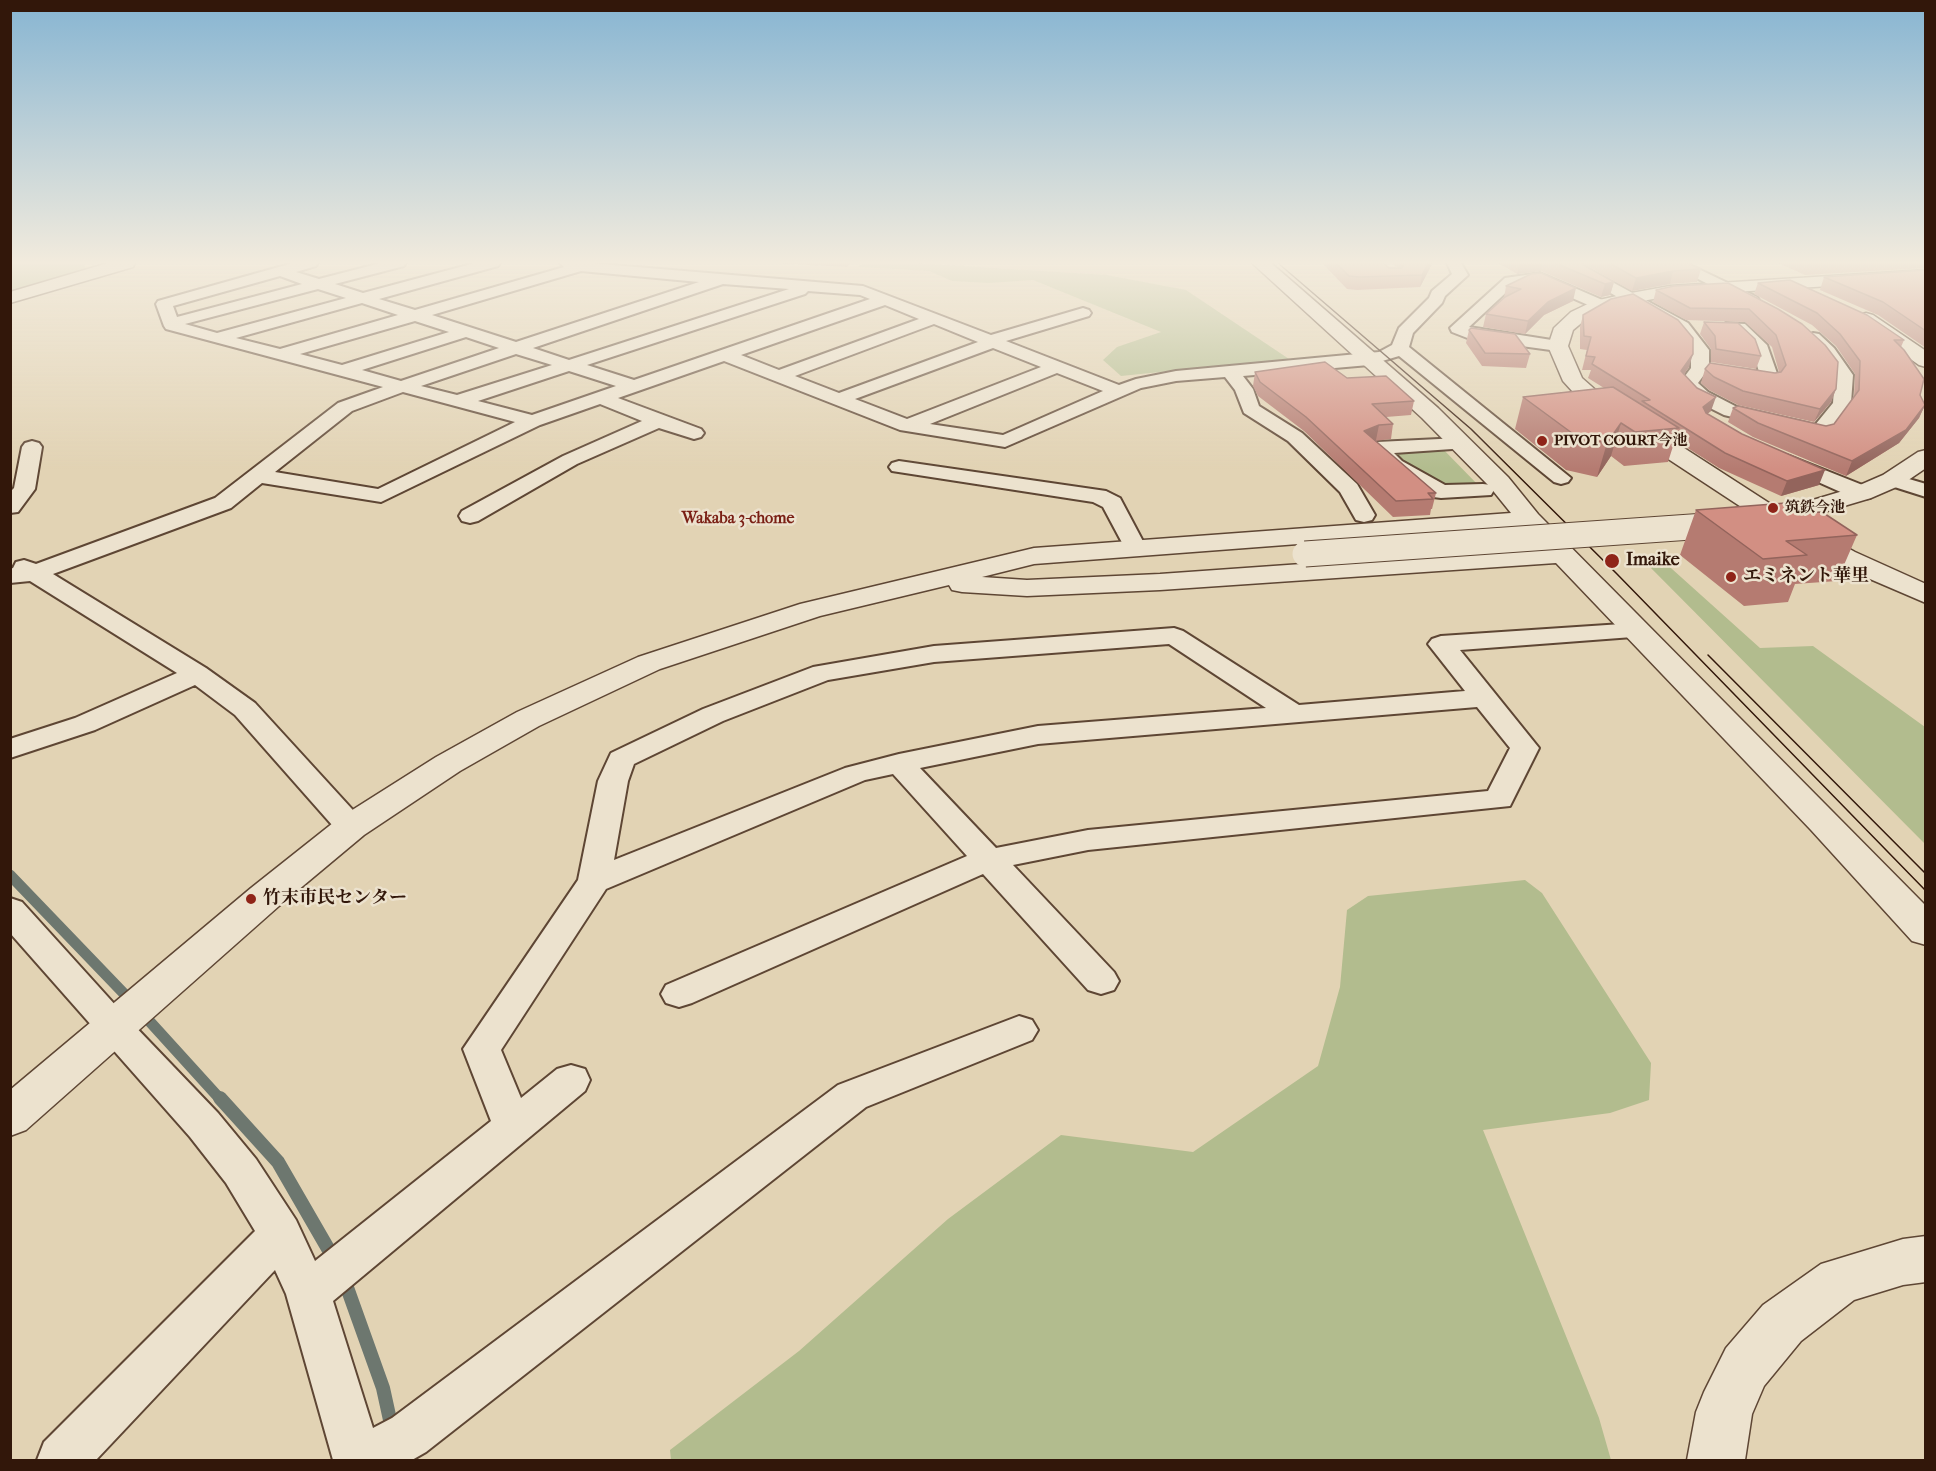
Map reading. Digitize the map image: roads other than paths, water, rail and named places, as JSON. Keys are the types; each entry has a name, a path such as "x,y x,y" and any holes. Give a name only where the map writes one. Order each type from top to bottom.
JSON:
{"street":[{"path":"196,332 462,400 533,421"},
{"path":"219,337 239,332"},
{"path":"283,354 359,332"},
{"path":"345,370 466,332 633,386"},
{"path":"23,574 223,503 345,407 565,332"},
{"path":"462,400 674,332"},
{"path":"259,476 381,496 533,421 793,332"},
{"path":"779,376 899,332"},
{"path":"965,332 1121,392"},
{"path":"839,399 1024,332"},
{"path":"1337,332 1430,413 1499,482 1529,519 1824,822 1926,931"},
{"path":"725,355 907,426 1005,441 1136,384 1176,376 1369,360 1385,356 1400,348 1406,332"},
{"path":"1465,332 1558,346"},
{"path":"1563,332 1558,346 1573,381 1599,404 1803,535 1845,558 1926,595"},
{"path":"1686,332 1712,370"},
{"path":"1743,332 1761,349 1770,379 1712,370 1689,384 1725,419 1820,432 1842,403 1844,375 1828,352 1804,332"},
{"path":"1885,332 1926,361"},
{"path":"1903,332 1926,356"},
{"path":"1400,348 1560,478"},
{"path":"907,426 1056,367"},
{"path":"1230,372 1244,389 1251,410 1302,443 1349,489 1364,515"},
{"path":"602,398 694,434"},
{"path":"470,516 570,460 658,421"},
{"path":"1460,444 1377,448 1395,465 1441,492 1484,490"},
{"path":"10,507 24,489 32,447"},
{"path":"1765,452 1862,493"},
{"path":"927,582 1726,524 1795,513 1862,493 1892,480 1926,457"},
{"path":"899,467 1098,496 1112,503 1135,547"},
{"path":"1892,480 1926,491"},
{"path":"10,1117 265,897 351,827 448,764 528,719 649,663 810,610 1034,556 1529,519"},
{"path":"927,582 1027,588 1160,582 1563,554"},
{"path":"10,560 23,574 197,674 245,709 351,827"},
{"path":"679,994 987,860 1088,840 1498,799 1525,748 1441,644 1637,631"},
{"path":"513,1126 482,1049 594,880 613,781 621,759 713,715 822,673 934,654 1174,636 1293,713"},
{"path":"10,749 85,723 197,674"},
{"path":"594,880 855,774 899,763 1038,735 1483,698"},
{"path":"899,763 1101,981"},
{"path":"10,910 114,1028 204,1125 241,1171 281,1234 308,1294 358,1461"},
{"path":"365,1461 409,1435 852,1096 1018,1030"},
{"path":"308,1294 571,1080"},
{"path":"62,1461 281,1234"},
{"path":"1716,1461 1724,1412 1745,1367 1782,1323 1839,1281 1903,1262 1926,1259"}],"waterway":[{"path":"10,875 133,1003"},
{"path":"142,1013 221,1100"},
{"path":"220,1098 278,1162 334,1259"},
{"path":"344,1279 383,1388 392,1429"}],"tram line":[{"path":"1358,332 1471,429 1617,574 1926,891"},
{"path":"1708,655 1926,874"}],"place":[{"name":"PIVOT COURT今池","path":"1542,441"},
{"name":"筑鉄今池","path":"1773,508"},
{"name":"Imaike","path":"1612,561"},
{"name":"エミネント華里","path":"1731,577"},
{"name":"竹末市民センター","path":"251,899"}],"district":[{"name":"Wakaba 3-chome","path":"738,519"}]}
